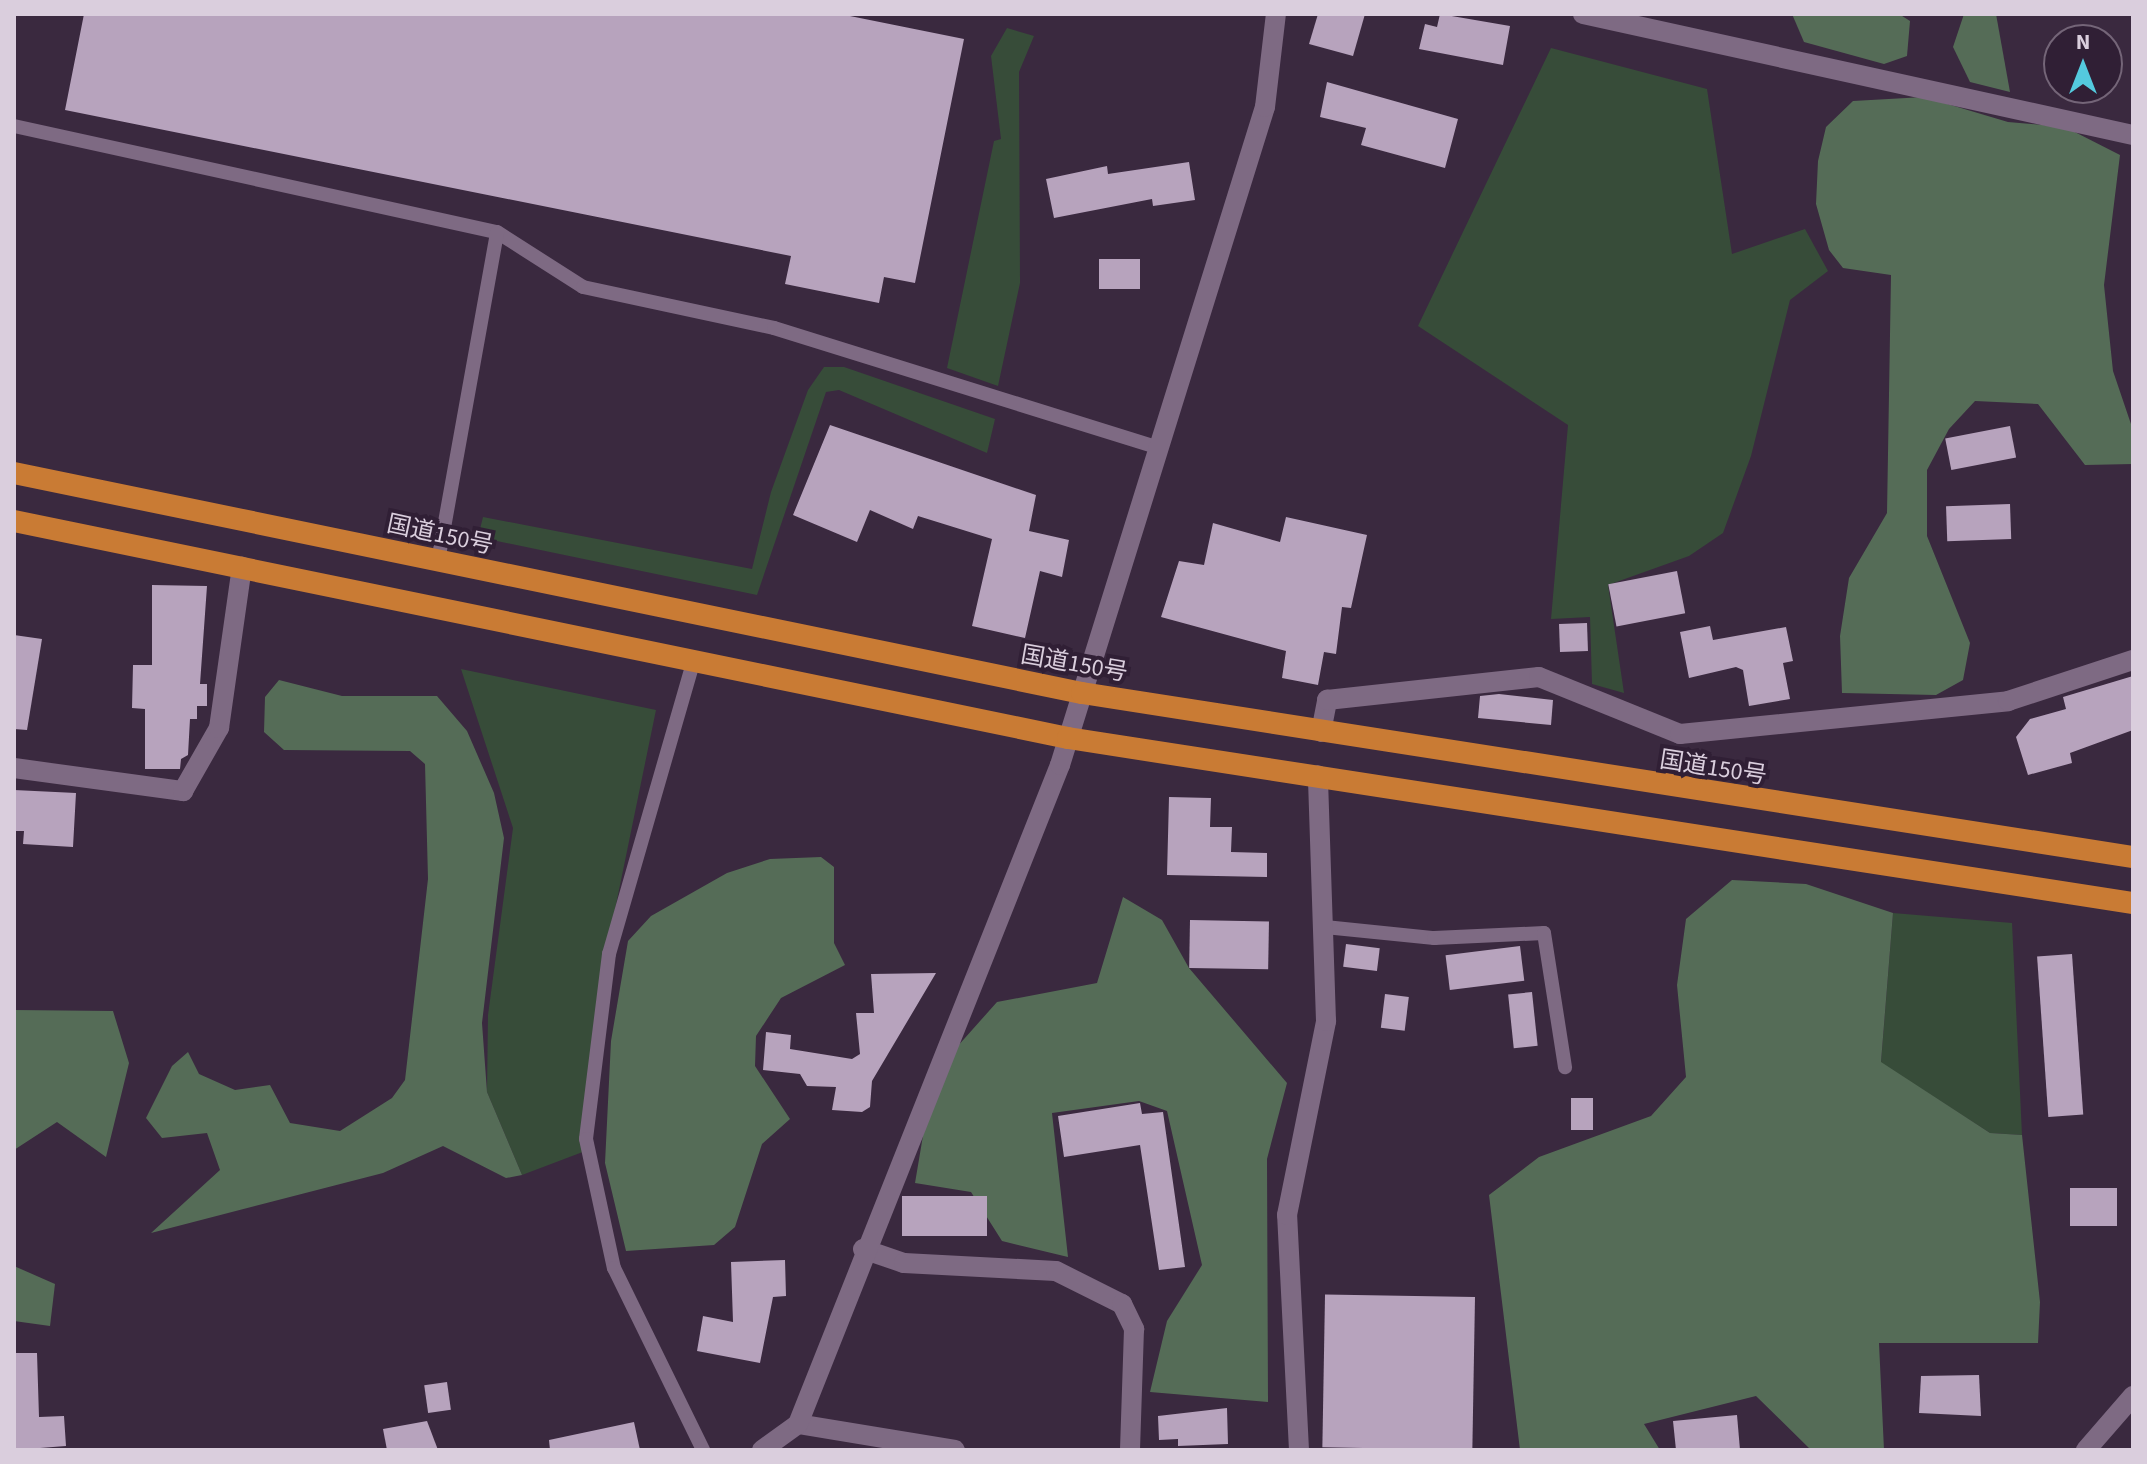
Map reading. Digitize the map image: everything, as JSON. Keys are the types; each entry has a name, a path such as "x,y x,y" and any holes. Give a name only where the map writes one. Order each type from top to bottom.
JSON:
{"highway":[{"name":"国道150号","path":"14,473 1082,693 2133,857"},
{"path":"14,521 1068,738 1318,775 1526,813 2133,903"}],"street":[{"path":"762,1450 798,1424 863,1249 1026,855 1068,738 1155,447 1265,107 1276,14"},
{"path":"1583,14 2133,135"},
{"path":"14,768 183,791 219,728 242,567"},
{"path":"1321,732 1327,700 1539,677 1680,734 2008,701 2133,660"},
{"path":"1299,1450 1287,1215 1326,1021 1318,775"},
{"path":"863,1249 904,1263 1056,1271 1122,1304 1134,1329 1130,1450"},
{"path":"2086,1450 2129,1405"},
{"path":"798,1424 955,1450"}],"lane":[{"path":"14,126 497,232 583,287 774,328 1155,447"},
{"path":"438,561 497,232"},
{"path":"693,663 609,954 586,1139 614,1268 703,1450"},
{"path":"1325,927 1434,938 1544,933 1565,1067"}],"green space":[{"path":"1792,14 1899,14 1910,21 1907,56 1884,64 1804,42"},
{"path":"1964,14 1996,14 2010,92 1970,82 1953,47"},
{"path":"1007,28 1034,36 1019,72 1020,283 998,386 947,368 994,141 1001,139 991,56"},
{"path":"1551,48 1707,89 1732,254 1805,229 1828,271 1790,300 1751,456 1723,533 1689,556 1608,585 1624,693 1592,684 1590,617 1551,619 1568,425 1418,326"},
{"path":"1924,97 2008,122 2065,127 2120,155 2104,285 2113,371 2133,430 2133,464 2085,465 2038,404 1975,401 1949,429 1927,470 1927,536 1970,643 1963,680 1936,695 1842,693 1840,636 1849,578 1887,513 1891,275 1843,268 1829,250 1816,204 1818,161 1826,127 1853,101"},
{"path":"824,367 844,367 995,419 987,453 839,390 826,392 757,595 478,537 483,517 752,569 771,492 808,390"},
{"path":"461,669 656,710 597,997 588,1150 522,1175 487,1092 488,1015 513,828"},
{"path":"279,680 342,696 437,696 467,731 494,793 504,838 482,1023 487,1092 522,1175 506,1178 443,1146 383,1173 151,1233 220,1170 207,1133 162,1138 146,1118 172,1066 188,1052 199,1074 235,1090 270,1085 290,1123 340,1131 392,1098 405,1080 428,879 425,764 410,751 284,750 264,732 265,697"},
{"path":"821,857 834,867 834,943 845,965 781,998 756,1036 755,1066 790,1119 762,1144 735,1227 714,1245 626,1251 605,1163 611,1041 628,941 651,916 727,873 770,859"},
{"path":"1732,880 1806,884 1893,913 1881,1062 1990,1133 2022,1135 2040,1302 2038,1343 1879,1343 1884,1450 1811,1450 1756,1396 1644,1424 1660,1450 1520,1450 1489,1195 1539,1157 1651,1116 1686,1077 1677,985 1686,919"},
{"path":"1123,897 1162,920 1189,968 1287,1083 1267,1159 1268,1402 1150,1392 1167,1321 1202,1265 1167,1111 1139,1101 1052,1113 1068,1257 1002,1241 971,1192 915,1183 929,1100 948,1057 997,1002 1097,983"},
{"path":"1893,913 2012,923 2022,1135 1990,1133 1881,1063"},
{"path":"14,1010 113,1011 129,1063 106,1157 57,1122 14,1150"},
{"path":"14,1266 55,1284 50,1326 14,1321"}],"building":[{"path":"84,14 840,14 964,39 915,283 884,277 879,303 785,284 791,256 65,110"},
{"path":"1318,14 1365,14 1353,56 1309,44"},
{"path":"1440,14 1510,26 1503,65 1419,49 1425,24 1437,27"},
{"path":"1327,82 1458,119 1445,168 1361,145 1366,128 1320,117"},
{"path":"1189,162 1195,200 1153,206 1152,199 1054,218 1046,179 1107,166 1108,174"},
{"path":"1099,259 1140,259 1140,289 1099,289"},
{"path":"830,425 1036,495 1029,531 1069,540 1062,577 1040,571 1025,638 972,626 992,539 918,516 913,529 870,510 857,542 793,515"},
{"path":"2010,426 2016,457 1951,470 1945,439"},
{"path":"2010,504 2011,539 1947,541 1946,506"},
{"path":"1286,517 1367,535 1351,608 1342,607 1336,654 1324,652 1318,685 1282,678 1286,651 1161,617 1179,561 1204,565 1213,523 1280,542"},
{"path":"1677,571 1685,613 1616,627 1608,584"},
{"path":"152,585 207,586 200,684 207,684 207,706 197,706 197,719 190,719 188,755 181,759 180,769 145,769 145,709 132,708 133,665 152,665"},
{"path":"1587,623 1588,651 1560,652 1559,624"},
{"path":"1710,626 1713,640 1786,627 1793,661 1783,663 1790,699 1749,706 1743,670 1736,667 1689,678 1680,632"},
{"path":"14,635 42,639 27,730 14,729"},
{"path":"2133,676 2133,730 2070,753 2072,763 2028,775 2016,737 2030,719 2066,709 2063,697"},
{"path":"1499,694 1553,700 1551,725 1478,718 1480,696"},
{"path":"14,790 76,793 73,847 23,844 24,831 14,831"},
{"path":"1169,797 1211,798 1210,827 1232,827 1231,852 1267,853 1267,877 1167,875"},
{"path":"1190,920 1269,921 1268,969 1189,968"},
{"path":"1346,944 1380,948 1377,971 1343,967"},
{"path":"1520,946 1524,981 1450,990 1446,955"},
{"path":"2072,954 2083,1115 2048,1117 2037,956"},
{"path":"936,973 872,1081 870,1107 862,1112 832,1110 836,1087 807,1086 800,1074 763,1070 766,1032 791,1035 790,1049 852,1059 860,1054 856,1013 874,1013 871,974"},
{"path":"1532,992 1538,1046 1514,1048 1508,995"},
{"path":"1385,994 1409,997 1405,1031 1381,1028"},
{"path":"1571,1098 1593,1098 1593,1130 1571,1130"},
{"path":"1140,1103 1142,1114 1163,1112 1185,1267 1159,1270 1140,1145 1064,1157 1058,1116"},
{"path":"2070,1188 2117,1188 2117,1226 2070,1226"},
{"path":"902,1196 987,1196 987,1236 902,1236"},
{"path":"785,1260 786,1296 773,1297 760,1363 697,1351 703,1316 733,1322 731,1262"},
{"path":"1325,1294 1475,1297 1472,1450 1322,1447"},
{"path":"14,1353 37,1353 39,1417 64,1416 66,1446 14,1450"},
{"path":"1979,1375 1981,1416 1919,1413 1921,1376"},
{"path":"447,1382 451,1410 428,1413 424,1385"},
{"path":"1227,1408 1228,1444 1178,1446 1178,1439 1159,1440 1158,1416"},
{"path":"1737,1415 1740,1450 1676,1450 1673,1421"},
{"path":"427,1421 438,1450 387,1450 383,1429"},
{"path":"634,1422 640,1450 550,1450 549,1440"}]}
